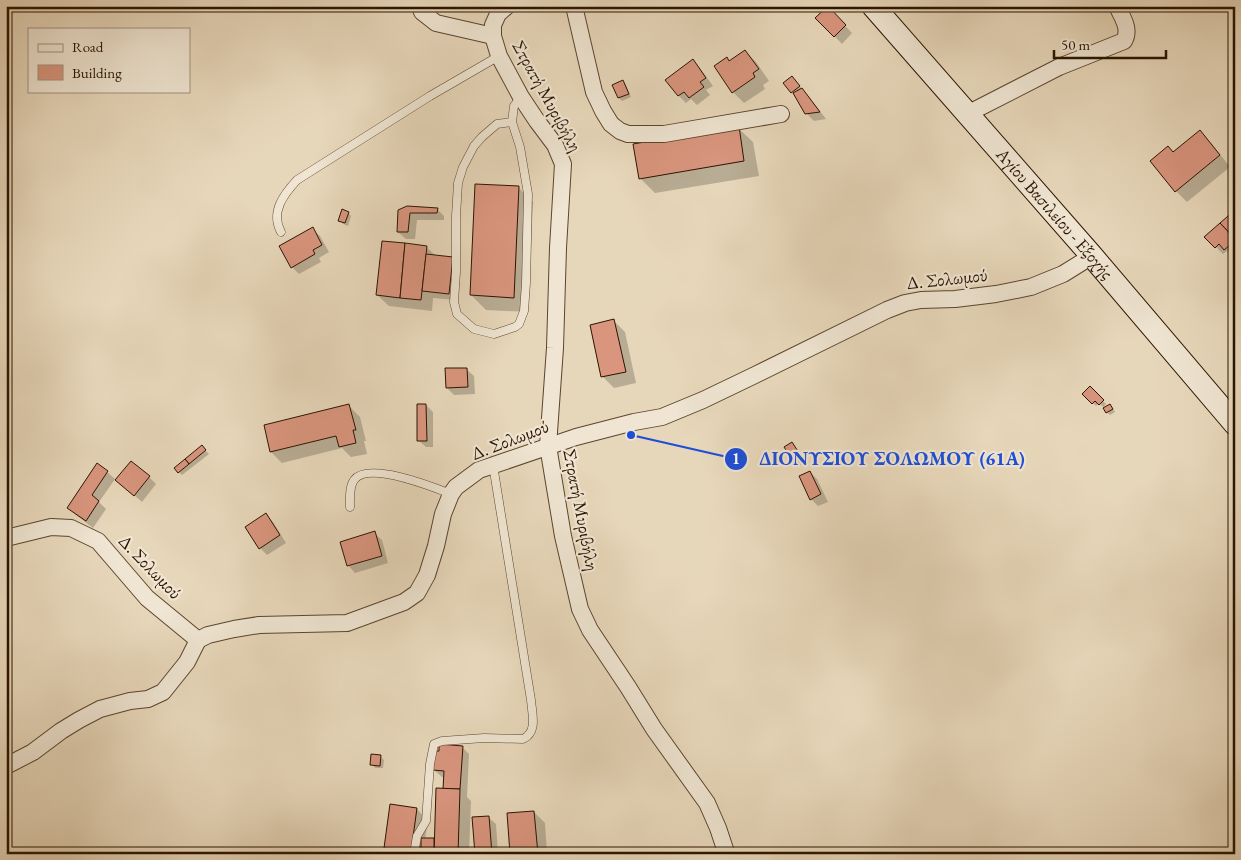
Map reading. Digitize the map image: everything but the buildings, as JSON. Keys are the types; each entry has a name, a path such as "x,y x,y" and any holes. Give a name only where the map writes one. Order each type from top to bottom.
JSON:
{"main road":[{"name":"Αγίου Βασιλείου - Εξοχής","path":"873,6 1092,256 1235,424"}],"street":[{"path":"420,6 422,12 436,23 493,36"},
{"name":"Στρατή Μυριβήλη","path":"507,6 498,14 493,25 493,36 499,56 521,98 555,145 563,164 555,348 548,446 563,536 580,609 590,630 654,729 708,803 726,849 725,854"},
{"path":"574,6 594,92 602,111 620,131 628,134 664,134 781,114"},
{"path":"967,114 1059,67 1124,40 1127,30 1117,6"},
{"name":"Δ. Σολωμού","path":"6,538 51,527 71,528 98,541 147,598 198,640 208,635 259,625 347,623 404,602 417,593 428,575 451,494 456,487 479,470 601,430 662,417 703,400 905,303 921,300 955,299 1031,288 1063,274 1092,256"},
{"path":"6,766 33,752 61,731 100,708 148,699 163,692 187,662 198,640"}],"lane":[{"path":"281,232 277,218 278,206 298,180 347,148 499,56"},
{"path":"512,122 497,124 482,137 474,146 463,167 458,182 454,302 456,314 474,329 494,334 519,324 524,311 528,194 520,147 512,122 514,106 521,98"},
{"path":"414,854 417,836 426,821 430,764 434,744 442,740 524,739 532,732 531,700 493,465"},
{"path":"350,507 350,492 354,481 360,475 368,473 378,472 423,483 451,494"}],"place":[{"name":"ΔΙΟΝΥΣΙΟΥ ΣΟΛΩΜΟΥ (61Α)","path":"631,435"}]}
